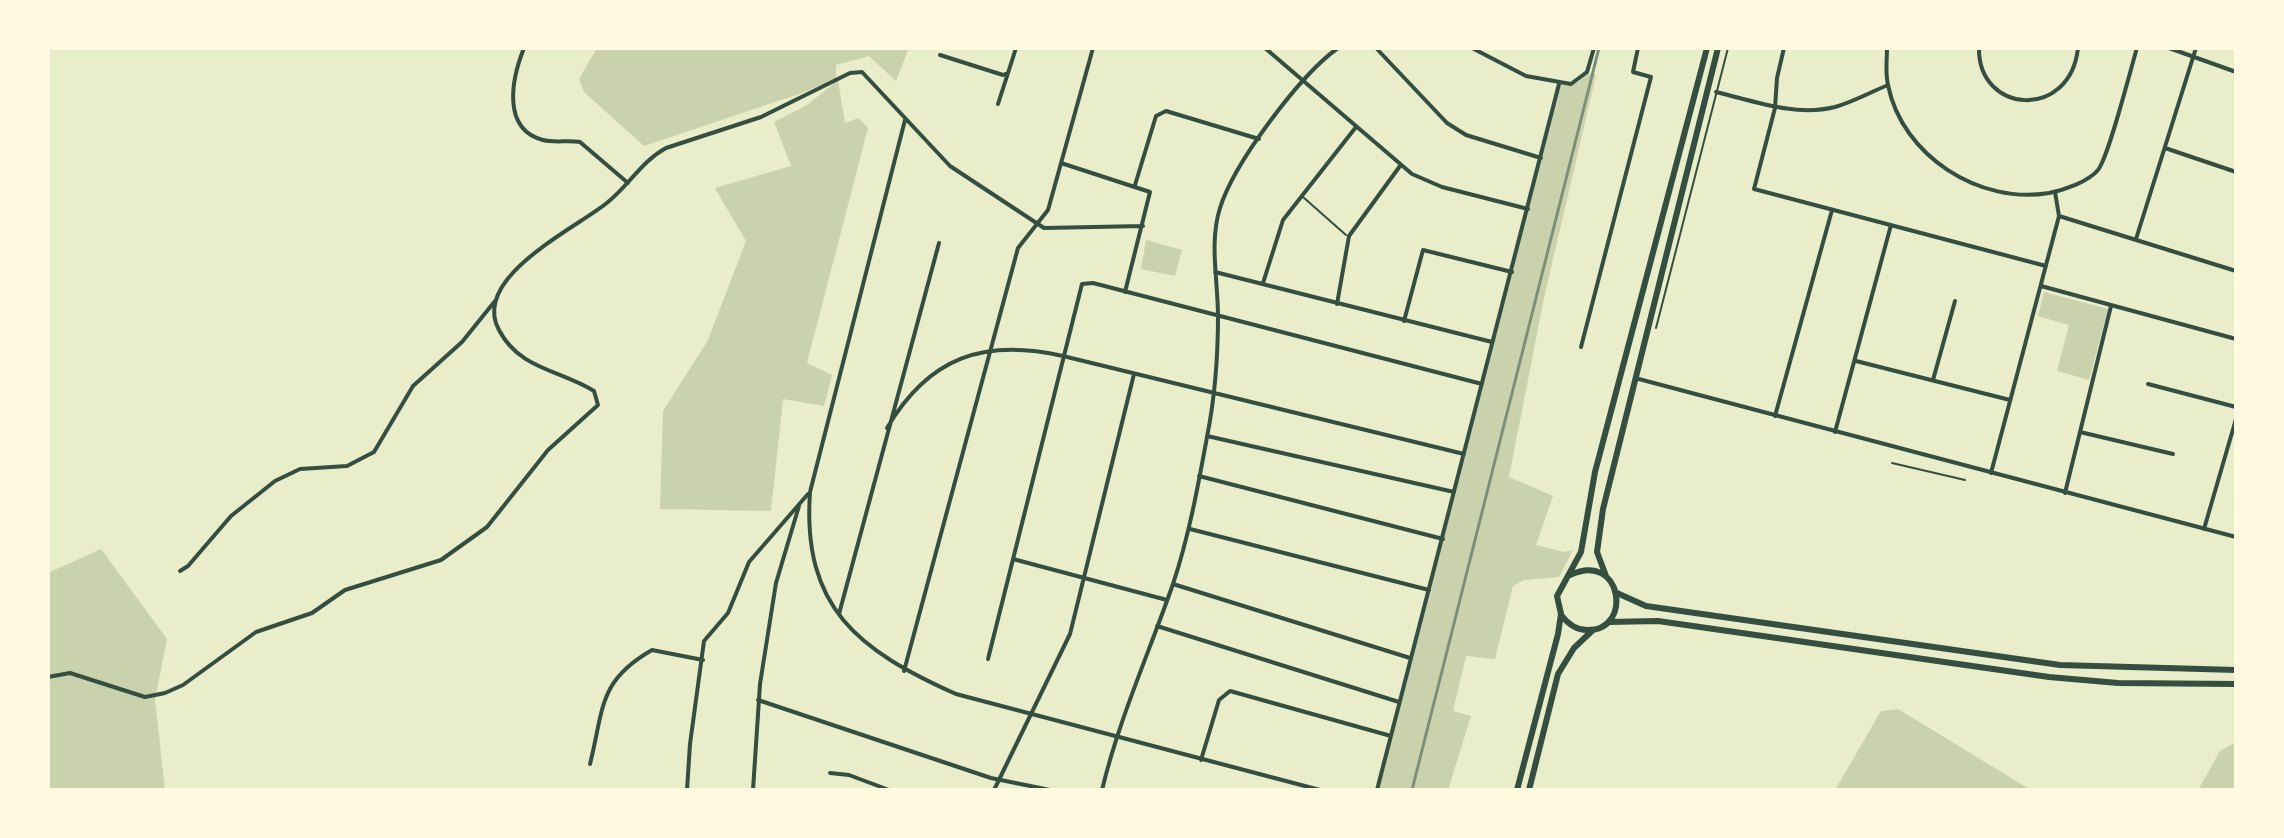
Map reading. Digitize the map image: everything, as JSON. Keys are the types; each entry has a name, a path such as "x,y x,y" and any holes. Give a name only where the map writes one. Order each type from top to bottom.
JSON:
{"main road":[{"path":"1517,790 1561,614 1557,596 1581,552 1597,466 1707,48"},
{"path":"1718,48 1598,533 1597,552 1606,576 1617,593 1646,606 2060,665 2236,670"},
{"path":"1570,575 1589,570 1606,576"},
{"path":"1609,622 1615,614 1617,593"},
{"path":"1561,614 1574,628 1593,630"},
{"path":"1529,790 1558,674 1574,648 1593,630 1609,622 1658,621 2049,677 2118,683 2236,684"}],"street":[{"path":"524,48 513,82 513,104 519,122 529,135 546,141 580,142 628,183"},
{"path":"998,104 1016,48"},
{"path":"904,671 1019,245 1039,225 1048,210 1093,48"},
{"path":"1266,48 1400,166 1442,187 1528,209"},
{"path":"1102,790 1115,736 1173,584 1190,529 1214,394 1218,315 1215,272 1220,210 1259,139 1304,79 1338,48"},
{"path":"1376,48 1447,123 1466,135 1541,158"},
{"path":"1472,48 1526,76 1559,84 1578,81 1587,72 1594,48"},
{"path":"1581,347 1651,77 1633,72 1638,48"},
{"path":"1784,48 1777,78 1775,108 1754,189 2046,266"},
{"path":"1887,48 1888,85 1912,137 1943,167 1999,192 2036,195 2055,192 2092,175 2101,166 2137,48"},
{"path":"1979,48 1982,68 1997,89 2023,101 2035,101 2069,81 2078,48"},
{"path":"2169,48 2236,72"},
{"path":"2136,239 2196,48"},
{"path":"940,55 1003,75 1008,73"},
{"path":"180,571 188,566 231,516 275,481 300,469 347,466 374,452 413,386 462,342 495,301 507,279 536,252 608,202 653,155 761,117 856,71 872,78 905,120 950,166 1039,225 1053,231 1143,226"},
{"path":"1377,790 1559,84"},
{"path":"1716,92 1775,108 1834,107 1888,85"},
{"path":"1135,185 1156,116 1160,112 1166,111 1259,139"},
{"path":"905,120 810,492 807,528 810,556 818,582 839,614 868,647 904,671 956,694 1320,790"},
{"path":"1263,283 1278,231 1356,127"},
{"path":"2165,148 2236,172"},
{"path":"1061,163 1135,185 1148,190 1151,195 1125,292"},
{"path":"1337,304 1349,236 1400,166"},
{"path":"1991,473 2059,216 2055,192"},
{"path":"1775,416 1832,209"},
{"path":"2059,216 2236,271"},
{"path":"1835,432 1891,225"},
{"path":"839,614 939,243"},
{"path":"1404,321 1423,250 1512,272"},
{"path":"1215,272 1493,342"},
{"path":"988,659 1082,284 1093,283 1482,384"},
{"path":"2041,286 2236,339"},
{"path":"48,677 70,673 145,697 165,693 183,685 256,632 312,613 356,586 441,560 487,527 548,450 593,413 598,405 594,391 525,361 507,343 497,327 495,301"},
{"path":"1933,380 1955,301"},
{"path":"2065,493 2111,306"},
{"path":"887,428 902,403 920,383 950,363 991,351 1035,350 1464,454"},
{"path":"1856,361 2010,400"},
{"path":"994,790 1070,634 1134,374"},
{"path":"1635,378 2236,537"},
{"path":"2148,384 2236,407"},
{"path":"2204,529 2236,419"},
{"path":"2080,432 2173,454"},
{"path":"1207,436 1454,492"},
{"path":"1199,476 1443,539"},
{"path":"687,790 704,641 728,613 749,562 810,492"},
{"path":"753,790 758,700 776,583 799,505"},
{"path":"1190,529 1429,590"},
{"path":"1013,559 1167,600"},
{"path":"1173,584 1410,658"},
{"path":"1157,626 1399,702"},
{"path":"590,764 610,684 625,665 652,650 703,660"},
{"path":"1201,760 1219,700 1230,691 1391,736"},
{"path":"758,700 991,778 1050,790"},
{"path":"830,773 849,775 889,790"}],"lane":[{"path":"1656,328 1728,48"},
{"path":"1302,196 1349,236"},
{"path":"1892,463 1965,480"}],"green space":[{"path":"597,48 909,48 896,81 869,56 836,65 836,78 802,93 644,146 584,92 579,79"},
{"path":"1587,73 1596,75 1544,298 1509,477 1553,496 1536,545 1564,552 1573,550 1559,577 1524,580 1513,586 1495,659 1466,656 1453,711 1471,716 1448,790 1378,790 1560,85 1579,82"},
{"path":"838,80 845,123 859,118 868,128 807,363 832,375 824,406 783,399 771,511 660,509 663,411 708,340 746,241 715,188 791,166 774,122 807,105"},
{"path":"1146,240 1182,250 1175,276 1141,269"},
{"path":"2044,292 2108,309 2089,380 2057,371 2069,325 2038,316"},
{"path":"101,549 167,639 155,700 165,790 48,790 48,573"},
{"path":"1898,709 2031,790 1835,790 1881,711"},
{"path":"2236,742 2236,790 2198,790 2220,751"}],"railway":[{"path":"1412,790 1599,48"}]}
